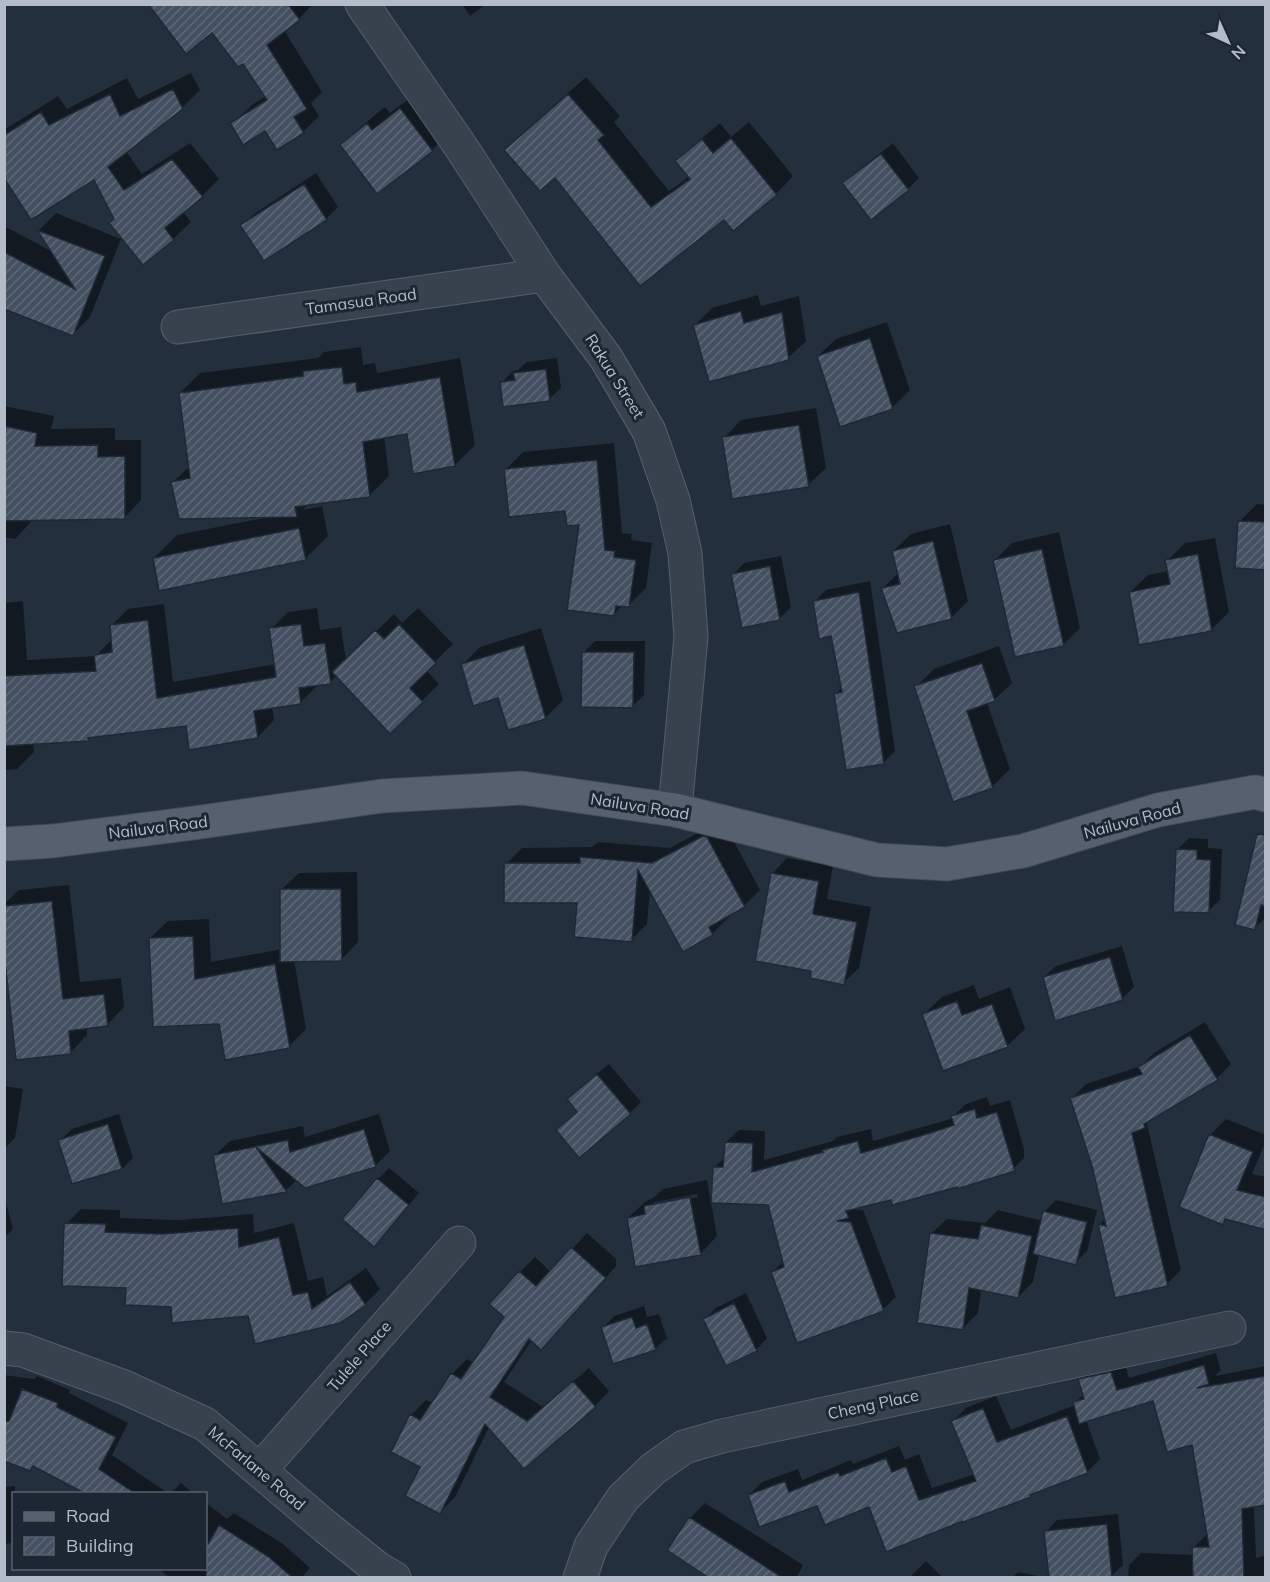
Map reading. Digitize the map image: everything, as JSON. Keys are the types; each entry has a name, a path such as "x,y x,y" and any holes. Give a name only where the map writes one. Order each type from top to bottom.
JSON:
{"main road":[{"name":"Nailuva Road","path":"4,844 53,841 158,828 382,796 522,788 675,810 877,860 947,864 1023,851 1158,810 1255,792 1266,795"}],"street":[{"name":"Rakua Street","path":"362,4 461,147 544,275 606,357 649,431 673,500 685,553 691,637 675,810"},
{"name":"Tamasua Road","path":"178,327 544,275"},
{"name":"Tulele Place","path":"260,1470 459,1243"},
{"name":"Cheng Place","path":"580,1578 591,1546 623,1498 653,1468 684,1447 722,1436 1229,1328"},
{"name":"McFarlane Road","path":"4,1348 23,1350 124,1387 205,1424 343,1541 377,1568 394,1578"}],"building":[{"path":"148,4 288,4 300,20 267,45 307,109 294,117 304,133 277,150 265,131 243,145 230,123 267,100 243,64 238,67 212,33 186,54"},
{"path":"173,89 183,109 108,167 124,190 172,159 203,197 165,228 174,240 143,265 109,223 114,219 94,180 31,220 4,178 4,135 41,112 49,125 110,94 120,116"},
{"path":"568,94 604,135 598,140 651,207 690,179 675,161 702,139 713,153 731,138 777,195 733,231 724,220 640,286 555,178 540,191 504,150"},
{"path":"400,108 433,151 377,194 340,145 367,123 372,130"},
{"path":"881,154 909,190 871,220 842,183"},
{"path":"304,184 327,220 264,261 240,225"},
{"path":"37,230 105,256 73,336 4,309 4,252 75,289"},
{"path":"741,311 744,323 782,312 789,360 709,382 693,325"},
{"path":"870,338 893,409 840,427 817,356"},
{"path":"342,367 344,384 356,382 357,392 440,377 455,466 413,474 407,434 363,442 370,497 295,507 297,517 179,519 171,482 190,478 179,393 303,376 303,371"},
{"path":"546,369 550,401 503,407 500,382 515,380 513,373"},
{"path":"799,425 809,487 732,499 722,437"},
{"path":"4,426 37,433 35,446 98,445 98,457 125,456 125,519 4,521"},
{"path":"597,460 605,550 615,551 614,557 636,560 629,607 616,606 614,616 567,610 579,525 567,526 565,511 509,517 504,469"},
{"path":"1238,521 1266,522 1266,570 1235,568"},
{"path":"299,528 306,560 159,591 153,558"},
{"path":"933,541 952,619 897,633 881,588 900,584 892,551"},
{"path":"1042,549 1064,646 1015,657 993,560"},
{"path":"1198,554 1212,631 1139,645 1129,592 1170,584 1165,560"},
{"path":"770,566 780,620 742,628 731,574"},
{"path":"859,592 884,764 846,770 834,694 842,692 831,636 819,639 813,601"},
{"path":"148,620 157,698 276,677 269,628 301,624 304,646 325,643 331,684 299,688 301,704 254,711 258,738 189,750 186,726 88,738 89,741 4,746 4,676 96,671 94,655 112,652 110,625"},
{"path":"399,624 436,663 410,688 423,702 390,734 332,672 375,630 384,639"},
{"path":"524,645 546,719 508,730 498,698 473,706 461,664"},
{"path":"582,652 634,652 633,708 581,707"},
{"path":"982,663 995,701 967,711 993,788 953,802 914,686"},
{"path":"1257,834 1266,835 1266,906 1261,905 1255,930 1235,925"},
{"path":"703,836 707,837 745,907 709,927 713,935 683,952 638,870 632,942 574,937 577,903 504,903 504,863 580,863 580,857 652,863"},
{"path":"1176,849 1197,850 1197,859 1211,860 1209,913 1173,912"},
{"path":"771,873 819,881 813,914 857,922 844,985 810,978 811,971 755,961"},
{"path":"280,889 341,889 342,961 280,962"},
{"path":"52,901 63,999 104,994 108,1026 69,1031 71,1054 16,1060 4,953 4,906"},
{"path":"193,936 195,979 275,964 290,1048 225,1060 219,1024 153,1027 149,938"},
{"path":"1110,957 1123,1000 1055,1021 1043,977"},
{"path":"957,1001 962,1015 992,1004 1008,1047 943,1071 922,1014"},
{"path":"1190,1035 1218,1080 1144,1124 1145,1128 1132,1133 1168,1286 1115,1298 1098,1224 1106,1226 1092,1166 1070,1098 1142,1074 1138,1067"},
{"path":"597,1074 631,1114 579,1158 556,1130 577,1112 567,1099"},
{"path":"975,1109 977,1118 997,1112 1015,1171 957,1189 957,1187 892,1205 891,1200 846,1211 849,1218 837,1221 851,1222 884,1311 797,1343 771,1272 784,1267 768,1205 711,1203 713,1167 723,1167 725,1142 753,1143 752,1172 858,1141 861,1153 954,1125 951,1116"},
{"path":"108,1124 122,1169 72,1184 58,1140"},
{"path":"364,1129 376,1167 305,1188 256,1147 287,1192 222,1204 213,1155 288,1140 290,1152"},
{"path":"1209,1134 1253,1152 1237,1190 1266,1197 1266,1230 1225,1219 1223,1225 1179,1207"},
{"path":"377,1178 409,1205 374,1247 342,1219"},
{"path":"690,1197 701,1255 635,1267 627,1218 645,1214 644,1206"},
{"path":"1043,1211 1087,1222 1076,1265 1033,1254"},
{"path":"64,1223 106,1224 105,1232 162,1234 238,1228 239,1247 279,1237 293,1295 308,1292 312,1309 350,1282 366,1305 340,1323 255,1344 248,1316 172,1323 171,1307 125,1305 126,1288 62,1286"},
{"path":"981,1225 1032,1236 1018,1298 969,1288 963,1330 917,1323 930,1233 978,1239"},
{"path":"571,1247 606,1278 541,1350 529,1339 490,1397 527,1421 573,1381 596,1407 524,1469 485,1424 440,1514 405,1496 420,1467 391,1452 410,1414 420,1420 451,1373 461,1379 504,1317 489,1304 519,1271 536,1286"},
{"path":"734,1303 757,1351 726,1366 703,1319"},
{"path":"632,1317 636,1328 647,1324 656,1350 613,1364 601,1327"},
{"path":"1204,1365 1209,1384 1197,1388 1266,1376 1266,1505 1242,1509 1244,1578 1193,1578 1192,1547 1209,1547 1192,1445 1167,1452 1153,1401 1079,1424 1073,1402 1084,1399 1078,1379 1111,1372 1117,1390"},
{"path":"22,1389 58,1403 57,1407 116,1437 99,1469 133,1492 82,1492 33,1466 30,1471 4,1461 4,1422 9,1421"},
{"path":"983,1408 997,1442 1067,1416 1088,1473 886,1552 869,1507 825,1525 817,1506 759,1527 748,1495 785,1481 789,1492 838,1472 840,1476 886,1458 892,1472 906,1466 919,1500 976,1481 951,1421"},
{"path":"689,1517 783,1578 709,1578 667,1550"},
{"path":"1107,1524 1112,1578 1049,1578 1044,1531"},
{"path":"219,1525 269,1557 293,1578 206,1578 207,1545"}]}
